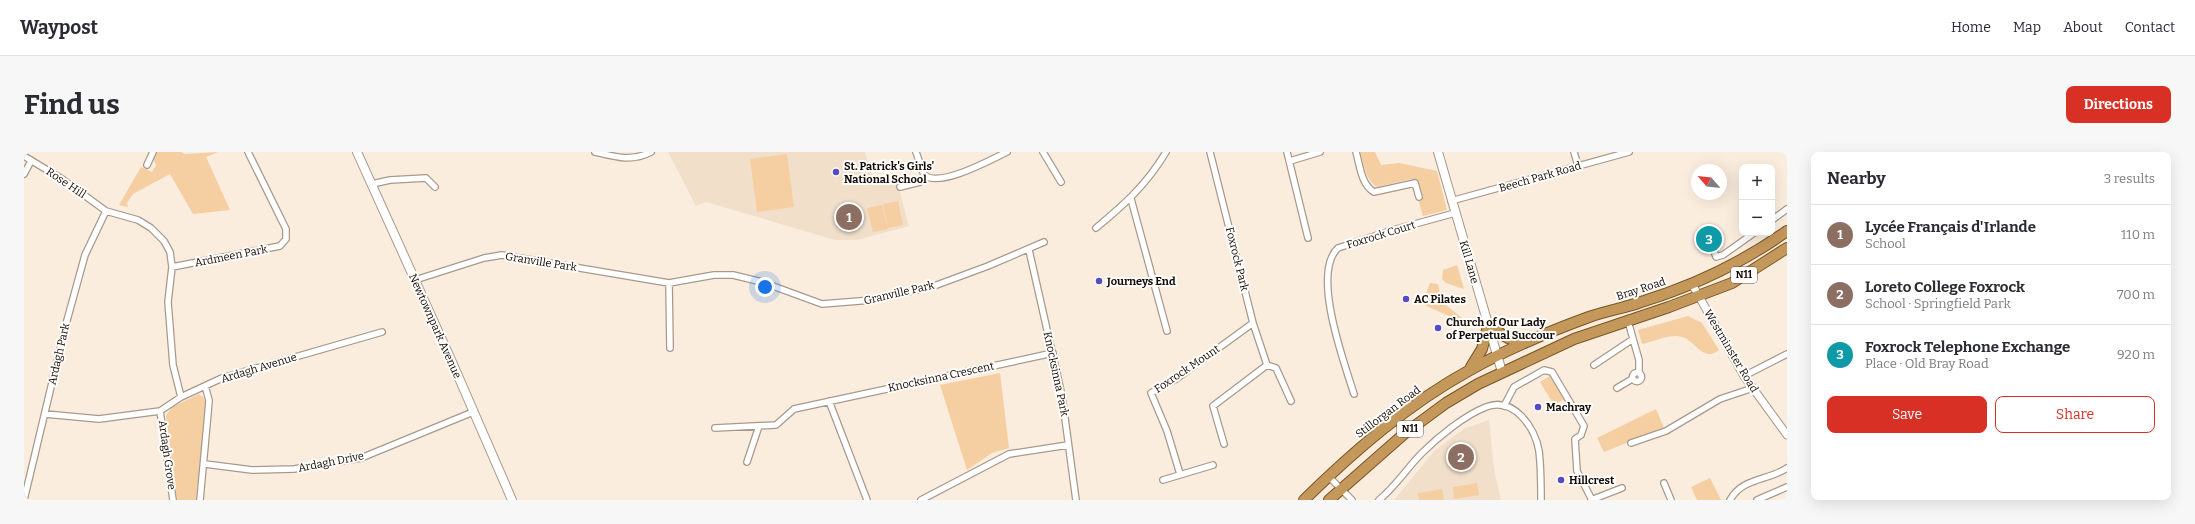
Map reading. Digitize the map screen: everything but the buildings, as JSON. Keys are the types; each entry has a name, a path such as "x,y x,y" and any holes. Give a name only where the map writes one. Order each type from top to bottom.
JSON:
{"highway":[{"name":"Bray Road","path":"1496,356 1524,343 1590,317 1641,302 1692,284 1730,268 1787,232"},
{"name":"N11","path":"1328,500 1380,453 1446,403 1502,372 1574,339 1698,297 1732,283 1787,248"},
{"path":"1468,371 1482,349 1488,326 1508,338 1524,343"},
{"name":"Stillorgan Road","path":"1304,500 1328,476 1405,412 1468,371 1496,356"}],"main road":[{"name":"Newtownpark Avenue","path":"357,152 512,500"},
{"name":"Kill Lane","path":"1438,152 1451,202 1502,372"}],"street":[{"path":"147,164 153,152"},
{"name":"Ardmeen Park","path":"172,267 280,246 286,239 286,229 248,152"},
{"path":"595,152 619,158 641,158 651,152"},
{"path":"916,152 922,170 926,176 934,179 977,167 1006,152"},
{"path":"1043,152 1061,182"},
{"path":"1096,228 1131,199 1154,173 1166,152"},
{"name":"Foxrock Park","path":"1210,152 1253,323 1268,365 1276,368 1291,401"},
{"path":"1287,152 1308,238"},
{"path":"1290,161 1320,152"},
{"path":"1356,152 1365,185 1374,192 1415,183 1419,197"},
{"path":"1574,152 1578,166"},
{"name":"Beech Park Road","path":"1451,202 1629,152"},
{"name":"Rose Hill","path":"24,156 62,179 106,211"},
{"path":"24,174 31,161"},
{"path":"900,187 920,182 926,176"},
{"path":"372,184 390,180 426,178 435,187"},
{"path":"1131,199 1167,331"},
{"path":"1775,218 1787,209"},
{"path":"106,211 138,220 151,228 164,241 170,252 172,267 168,302 173,365 181,397"},
{"name":"Ardagh Park","path":"24,500 85,254 106,211"},
{"name":"Foxrock Court","path":"1354,394 1337,341 1331,314 1328,283 1329,262 1332,254 1338,248 1393,230 1455,213"},
{"path":"1714,250 1716,257 1723,255 1750,236"},
{"name":"Granville Park","path":"415,280 484,258 502,256 669,283 714,275 733,275 762,282 822,304 872,300 934,286 1029,250 1044,242"},
{"name":"Knocksinna Park","path":"1029,250 1062,396 1076,500"},
{"path":"669,283 670,348"},
{"name":"Westminster Road","path":"1692,284 1744,376 1787,435"},
{"path":"1617,388 1632,379 1635,382 1639,381 1641,376 1639,373 1639,360 1628,321"},
{"name":"Foxrock Mount","path":"1180,474 1167,431 1150,393 1176,379 1253,323"},
{"name":"Ardagh Avenue","path":"45,414 99,419 160,411 181,397 222,378 382,332"},
{"path":"1594,365 1633,339"},
{"name":"Knocksinna Crescent","path":"760,426 776,425 794,409 1053,353"},
{"path":"1744,376 1787,354"},
{"path":"1224,444 1213,406 1259,370 1268,365"},
{"path":"1504,406 1514,387 1544,370 1552,372 1584,426 1581,435 1575,440 1576,465 1591,500 1622,488"},
{"path":"200,500 205,464 209,400 206,386"},
{"path":"1631,444 1666,431 1720,399 1753,388"},
{"path":"829,401 867,500"},
{"path":"1379,500 1427,449 1469,416 1486,407 1494,405 1504,406 1524,417 1535,439 1540,466 1541,500"},
{"name":"Ardagh Grove","path":"160,411 173,500"},
{"name":"Ardagh Drive","path":"205,464 252,470 294,469 361,458 473,412"},
{"path":"715,428 760,426 747,462"},
{"path":"921,500 1009,454 1068,445"},
{"path":"1163,480 1213,465"},
{"path":"1730,500 1738,489 1748,482 1760,478 1770,477 1787,468"},
{"path":"1328,476 1352,500"},
{"path":"1664,483 1671,500"},
{"path":"1757,500 1787,487"}],"shaded area":[{"path":"157,152 181,152 185,154 218,152 206,157 230,210 193,214 170,174 133,194 127,203 128,207 119,205 141,167 152,172 156,165 153,159"},
{"path":"668,152 865,152 875,185 897,181 909,226 857,240 835,240 706,202 696,206"},
{"path":"1360,152 1375,152 1381,165 1399,163 1437,171 1447,210 1423,216 1412,179 1377,187 1367,176"},
{"path":"787,154 794,207 757,212 750,159"},
{"path":"898,201 903,225 888,228 883,204"},
{"path":"882,205 888,229 873,232 867,208"},
{"path":"1457,265 1464,289 1446,283 1442,279 1443,270"},
{"path":"1430,283 1438,284 1441,301 1462,318 1460,321 1422,304"},
{"path":"1688,316 1702,323 1719,350 1708,354 1704,353 1687,339 1678,336 1667,337 1642,344 1638,330"},
{"path":"1000,373 1009,448 992,453 967,470 940,385"},
{"path":"1550,376 1565,399 1554,405 1540,382"},
{"path":"199,394 204,398 206,405 196,500 177,500 166,416 172,407"},
{"path":"1656,409 1664,428 1604,452 1597,438"},
{"path":"1489,420 1494,469 1501,500 1394,500 1434,451 1465,428"},
{"path":"1710,478 1721,500 1697,500 1691,487"},
{"path":"1477,483 1479,495 1454,499 1453,487"},
{"path":"1442,489 1444,500 1419,500 1418,493"}],"place":[{"name":"St. Patrick's Girls' National School","path":"836,172"},
{"name":"Lycée Français d'Irlande","path":"849,217"},
{"name":"Foxrock Telephone Exchange","path":"1709,239"},
{"name":"Journeys End","path":"1099,281"},
{"name":"AC Pilates","path":"1406,299"},
{"name":"Church of Our Lady of Perpetual Succour","path":"1438,328"},
{"name":"Machray","path":"1538,407"},
{"name":"Loreto College Foxrock","path":"1461,457"},
{"name":"Hillcrest","path":"1561,480"}]}
